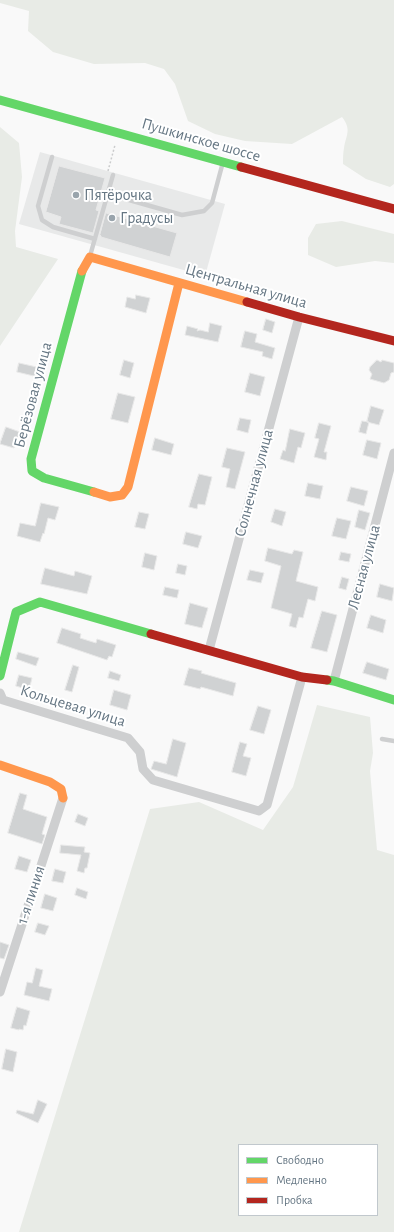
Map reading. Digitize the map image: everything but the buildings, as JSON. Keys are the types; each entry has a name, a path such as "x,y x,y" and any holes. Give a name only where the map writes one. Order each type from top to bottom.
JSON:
{"street":[{"name":"Пушкинское шоссе","path":"0,100 394,209"},
{"name":"Берёзовая улица","path":"90,257 82,269 31,459 32,470 44,478 110,497 122,495 128,487 179,283"},
{"name":"Центральная улица","path":"90,257 298,317 394,342"},
{"name":"Солнечная улица","path":"209,650 298,317"},
{"name":"Лесная улица","path":"334,681 394,453"},
{"name":"Кольцевая улица","path":"0,676 16,612 40,602 302,677 334,681 394,700"},
{"name":"Кольцевая улица","path":"0,693 3,700 128,738 140,752 143,769 153,780 260,811 267,805 302,677"},
{"name":"1-я линия","path":"0,765 50,782 61,789 63,798 0,992"}],"lane":[{"path":"52,157 38,206 42,220 53,227 95,239"},
{"path":"108,194 182,215 204,211 212,203 223,162"},
{"path":"90,257 113,175"},
{"path":"382,740 394,741"}],"path":[{"path":"113,175 108,173 115,146"}],"shaded area":[{"path":"0,0 394,0 394,184 390,187 366,179 343,164 348,129 342,117 292,144 245,141 215,134 188,121 175,84 164,69 145,63 94,64 53,52 28,31 29,11 0,3"},
{"path":"0,127 19,143 22,177 15,231 16,247 58,259 0,346"},
{"path":"40,152 225,204 205,276 19,224"},
{"path":"342,221 394,234 394,263 375,261 336,267 308,255 308,238 316,224"},
{"path":"317,705 370,717 373,753 370,771 377,850 394,855 394,1232 19,1232 150,809 199,802 263,830 293,787"}],"traffic: fast":[{"path":"0,100 241,167"},
{"path":"82,271 31,459 32,471 44,478 94,492"},
{"path":"0,676 16,612 40,602 151,634"},
{"path":"327,680 394,700"}],"traffic: slow":[{"path":"82,271 90,257 247,302"},
{"path":"94,492 110,497 122,495 128,487 179,283"},
{"path":"0,765 50,782 61,789 63,798"}],"traffic: jam":[{"path":"241,167 394,209"},
{"path":"247,302 394,341"},
{"path":"151,634 302,677 327,680"}],"place":[{"name":"Пятёрочка","path":"76,195"},
{"name":"Градусы","path":"112,218"}]}
